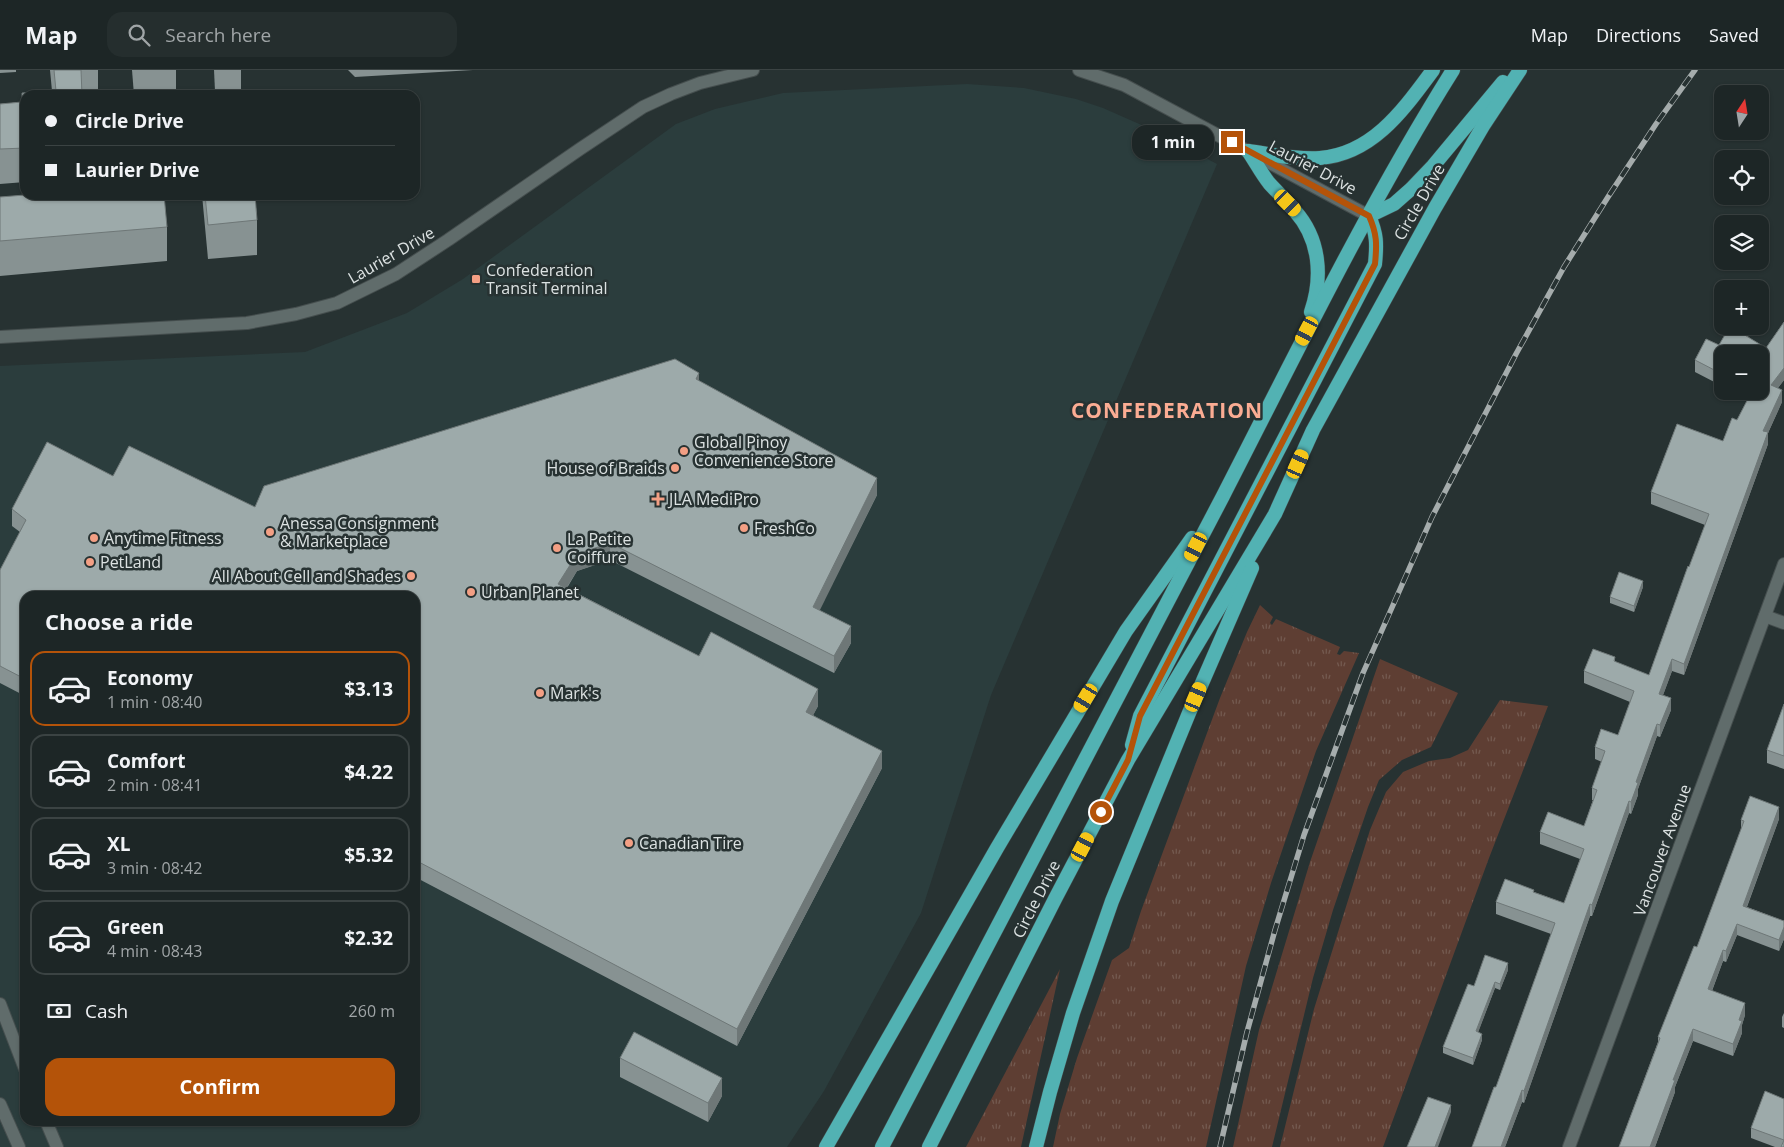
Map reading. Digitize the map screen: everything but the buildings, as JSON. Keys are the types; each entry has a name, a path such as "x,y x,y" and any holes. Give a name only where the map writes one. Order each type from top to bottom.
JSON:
{"highway":[{"path":"1248,151 1318,159 1342,155 1362,146 1383,130 1400,113 1433,70"},
{"name":"Circle Drive","path":"882,1147 1298,348 1369,216 1431,105 1453,70"},
{"path":"1128,760 1140,716 1375,264 1376,230 1369,216 1394,204 1411,189 1433,166 1513,70"},
{"name":"Circle Drive","path":"928,1147 1128,760 1275,514 1313,430 1434,208 1483,126 1520,70"},
{"path":"1248,151 1268,181 1296,211 1308,230 1316,250 1318,274 1314,301 1298,348"},
{"path":"826,1147 996,848 1126,631 1223,494"},
{"path":"1036,1147 1073,1012 1112,901 1189,713 1275,514"}],"main road":[{"name":"Laurier Drive","path":"0,337 246,323 296,314 337,303 396,274 643,107 700,83 753,70"},
{"name":"Laurier Drive","path":"1079,70 1124,85 1369,216"},
{"name":"Vancouver Avenue","path":"1569,1147 1784,564"},
{"path":"1765,616 1784,623"},
{"path":"0,1004 20,1056"},
{"path":"0,1104 20,1147"},
{"path":"48,1126 57,1147"}],"shaded area":[{"path":"967,84 1024,88 1076,99 1103,108 1146,127 1217,164 991,695 921,913 824,1091 787,1147 0,1147 0,366 305,352 407,313 463,279 676,124 715,109 783,93"}],"green space":[{"path":"1260,605 1273,617 1270,623 1272,625 1276,619 1340,647 1337,654 1340,655 1344,651 1359,653 1316,751 1271,883 1246,966 1206,1147 1053,1147 1060,1114 1077,1058 1112,960 1129,948 1220,698"},
{"path":"1380,659 1458,693 1431,747 1402,760 1379,780 1333,910 1313,978 1272,1147 1233,1147 1259,1030 1310,862"},
{"path":"1500,700 1548,706 1489,858 1383,1147 1280,1147 1314,1009 1370,830 1386,792 1403,772 1429,761 1450,758 1468,750"},
{"path":"1060,969 1021,1147 966,1147"}],"railway":[{"path":"1220,1147 1247,1032 1275,930 1304,835 1363,673 1432,517 1516,354 1564,267 1608,197 1656,124 1695,70"}],"place":[{"name":"Confederation Transit Terminal","path":"476,279"},
{"name":"Global Pinoy Convenience Store","path":"684,451"},
{"name":"House of Braids","path":"675,468"},
{"name":"JLA MediPro","path":"658,499"},
{"name":"FreshCo","path":"744,528"},
{"name":"Anessa Consignment & Marketplace","path":"270,532"},
{"name":"Anytime Fitness","path":"94,538"},
{"name":"La Petite Coiffure","path":"557,548"},
{"name":"PetLand","path":"90,562"},
{"name":"All About Cell and Shades","path":"411,576"},
{"name":"Urban Planet","path":"471,592"},
{"name":"Mark's","path":"540,693"},
{"name":"Canadian Tire","path":"629,843"}],"district":[{"name":"CONFEDERATION","path":"1167,410"}],"route":[{"path":"1101,812 1128,760 1140,716 1375,264 1376,230 1369,216 1232,142"}]}
